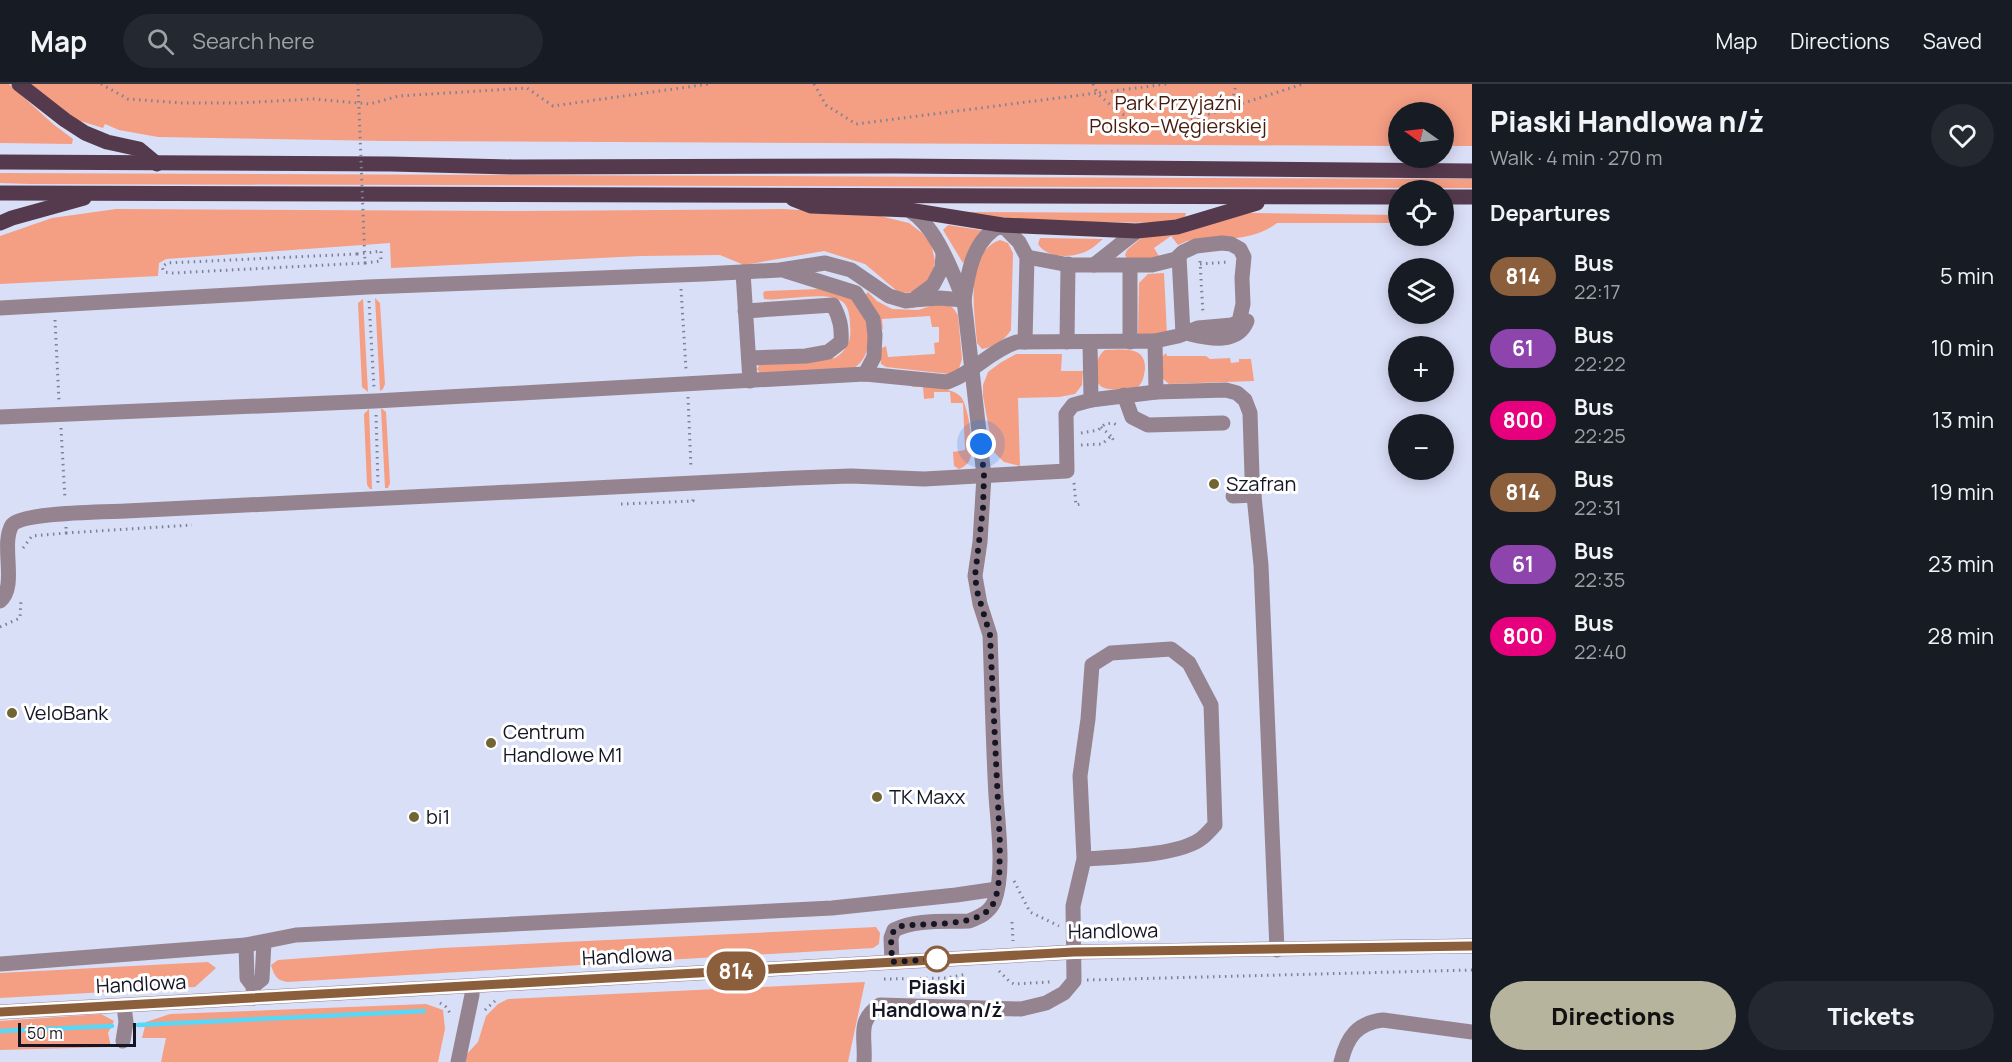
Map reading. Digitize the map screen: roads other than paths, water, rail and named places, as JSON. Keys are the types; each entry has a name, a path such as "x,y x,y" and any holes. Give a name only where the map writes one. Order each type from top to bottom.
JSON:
{"main road":[{"path":"20,84 65,120 86,133 106,142 139,149 157,164"},
{"path":"0,162 391,164 513,167 895,166 1360,172 1472,171"},
{"path":"0,193 1388,197"},
{"path":"0,223 104,193"},
{"path":"784,195 811,206 909,210 1002,225 1137,231 1177,227 1242,206 1284,197"},
{"path":"1454,197 1472,197"}],"street":[{"path":"909,210 927,226 944,255 964,300"},
{"path":"892,962 891,938 894,930 902,926 975,919 988,910 994,902 997,889 1000,845 990,635 975,576 981,531 984,476 964,300 969,271 976,250 988,235 1002,225 1018,242 1027,257 1025,342"},
{"path":"1094,265 1137,231"},
{"path":"947,382 1009,345 1025,342 1155,341 1204,327 1232,325 1240,320 1243,309 1239,261 1243,254 1240,249 1231,244 1196,246 1176,259 1164,263 1130,266 1068,264 1027,257"},
{"path":"913,300 928,290 936,280 942,268 944,255"},
{"path":"1179,256 1185,334"},
{"path":"1185,334 1225,338 1238,334 1244,329 1249,311 1239,261"},
{"path":"0,308 368,287 681,276 780,270 825,263 851,270 889,296 901,300 939,298 964,300"},
{"path":"1067,342 1068,264"},
{"path":"1130,266 1130,342"},
{"path":"780,270 856,293 873,319 875,336 874,357 864,374"},
{"path":"742,272 750,381"},
{"path":"746,311 833,305 840,317 842,331 842,342 828,352 806,356 749,358"},
{"path":"1155,341 1156,392"},
{"path":"1090,342 1091,400"},
{"path":"0,417 375,401 864,374 947,382 975,399"},
{"path":"0,601 7,592 5,546 11,525 27,517 832,476 924,479 1067,471 1066,414 1073,405 1091,400 1156,392 1226,390 1237,393 1245,400 1250,413 1254,495 1261,565 1277,950"},
{"path":"1124,395 1132,417 1149,425 1223,423"},
{"path":"1233,496 1254,495"},
{"path":"864,1062 863,1025 870,1012 880,1005 1021,1009 1046,1003 1064,993 1074,981 1074,906 1084,859 1080,776 1092,665 1111,653 1171,650 1189,663 1211,705 1215,825 1201,839 1186,846 1148,855 1084,859"},
{"path":"0,964 246,945 296,935 832,908 997,889"},
{"path":"254,992 262,979 264,942"},
{"path":"246,945 247,978 254,992"},
{"name":"Handlowa","path":"0,1012 124,1006 254,992 472,986 1074,952 1472,946"},
{"path":"458,1062 472,986"},
{"path":"123,1041 126,1022 124,1006"},
{"path":"1341,1062 1348,1040 1360,1027 1371,1021 1383,1020 1472,1032"}],"waterway":[{"path":"138,1025 424,1011"},
{"path":"0,1031 112,1026"}],"place":[{"name":"Szafran","path":"1214,484"},
{"name":"VeloBank","path":"12,713"},
{"name":"Centrum Handlowe M1","path":"491,743"},
{"name":"TK Maxx","path":"877,797"},
{"name":"bi1","path":"414,817"},
{"name":"Piaski Handlowa n/ż","path":"937,959"}],"park label":[{"name":"Park Przyjaźni Polsko–Węgierskiej","path":"1178,114"}]}
